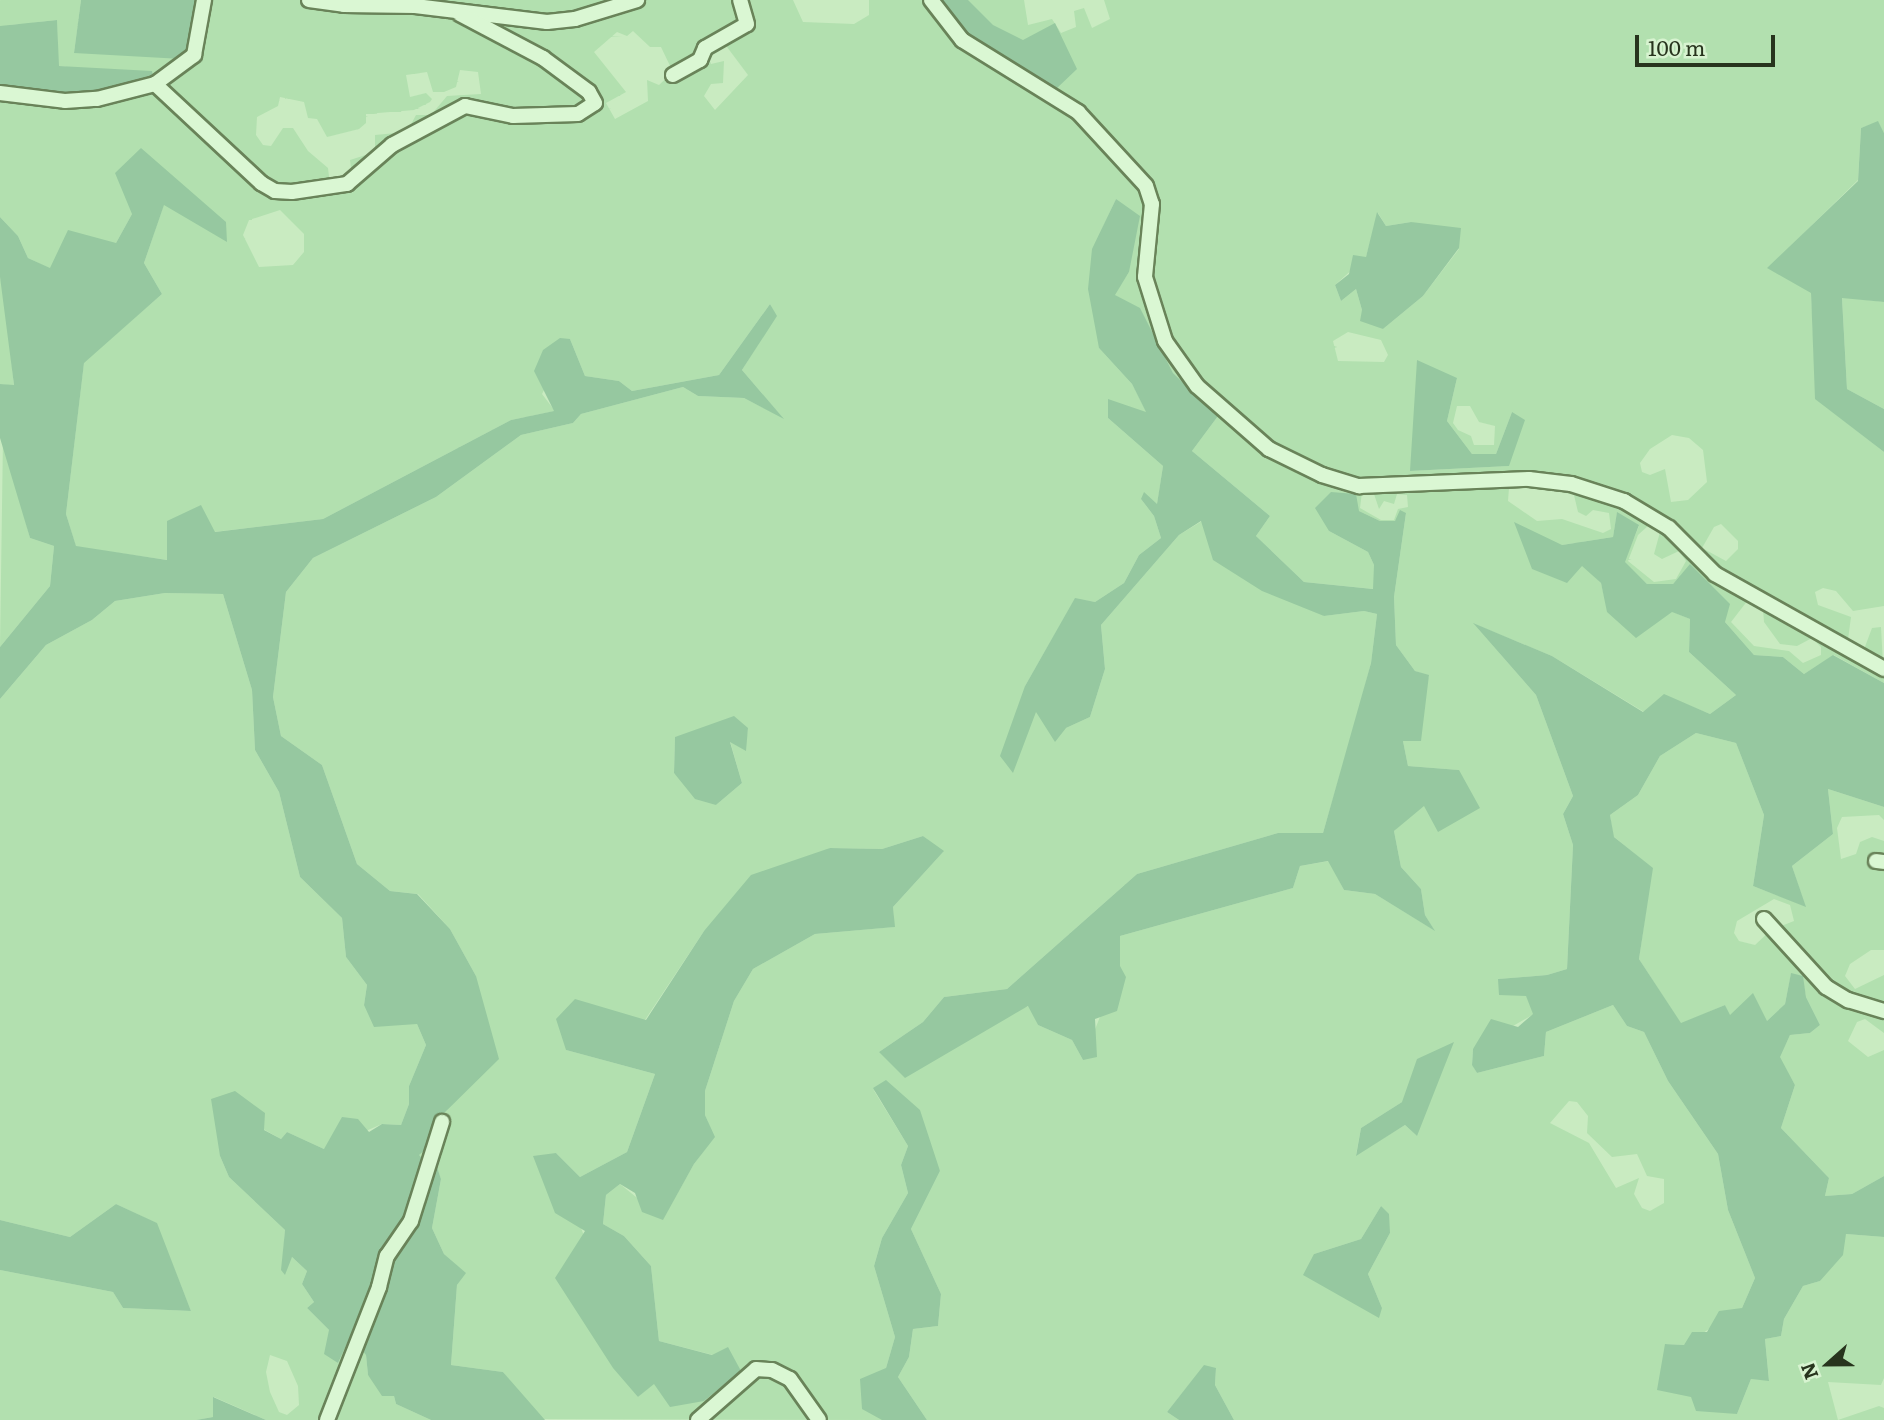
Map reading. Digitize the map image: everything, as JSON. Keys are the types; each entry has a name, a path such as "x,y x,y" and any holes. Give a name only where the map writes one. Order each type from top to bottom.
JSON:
{"street":[{"path":"0,93 65,102 97,99 155,83 194,55 204,0"},
{"path":"309,0 344,5 415,6 519,22 562,22 637,0"},
{"path":"673,75 700,61 705,48 747,24 740,0"},
{"path":"930,0 962,40 1078,112 1146,186 1152,204 1145,277 1164,341 1197,386 1269,449 1322,475 1359,486 1530,479 1571,484 1624,501 1670,528 1715,574 1884,669"},
{"path":"155,83 261,183 275,191 292,192 348,184 392,145 465,106 513,116 578,114 595,103 589,92 543,58 460,14"},
{"path":"1764,919 1826,987 1848,1000 1884,1011"},
{"path":"327,1420 380,1287 387,1256 411,1221 442,1122"},
{"path":"698,1420 756,1368 772,1370 790,1379 819,1420"}],"green space":[{"path":"0,0 81,0 74,53 197,0 793,0 803,22 854,24 869,15 869,0 1024,0 1028,25 1052,19 1061,33 1076,27 1074,11 1084,8 1092,28 1110,19 1104,0 1884,0 1884,133 1878,122 1861,128 1858,180 1768,268 1811,292 1816,399 1884,452 1884,606 1853,611 1836,591 1823,588 1815,592 1818,605 1851,617 1847,647 1863,652 1872,628 1881,627 1884,683 1834,655 1804,674 1783,657 1754,655 1725,622 1690,565 1673,584 1647,584 1624,562 1639,526 1617,513 1613,537 1562,545 1601,583 1608,612 1673,612 1690,619 1689,652 1736,695 1710,714 1664,695 1644,712 1552,656 1474,624 1536,695 1573,796 1563,814 1573,845 1567,969 1547,975 1498,979 1526,995 1534,1014 1473,1049 1472,1064 1477,1073 1544,1056 1546,1032 1613,1005 1627,1026 1644,1032 1668,1081 1718,1154 1728,1210 1755,1278 1742,1308 1684,1345 1666,1344 1691,1397 1737,1414 1751,1379 1769,1380 1765,1339 1781,1336 1784,1319 1803,1286 1820,1281 1846,1234 1884,1237 1884,1378 1881,1385 1828,1382 1838,1420 1234,1420 1215,1385 1216,1369 1204,1366 1167,1412 1179,1420 927,1420 898,1377 909,1357 913,1329 938,1326 941,1294 911,1229 940,1171 873,1089 908,1146 901,1165 908,1193 882,1238 874,1266 895,1337 886,1368 882,1420 540,1419 503,1372 451,1365 457,1285 465,1273 444,1254 432,1228 441,1179 436,1165 400,1238 397,1257 386,1268 366,1355 368,1375 394,1396 396,1404 431,1420 266,1420 214,1397 213,1417 196,1420 0,1420 0,1270 113,1292 123,1308 191,1311 156,1223 116,1204 70,1237 0,1220 0,699 46,645 92,620 115,601 165,593 223,594 252,690 255,750 279,792 300,877 342,918 346,957 367,985 364,1005 417,1024 426,1045 409,1086 409,1104 401,1125 382,1124 324,1149 287,1132 281,1139 263,1129 220,1156 229,1177 285,1230 282,1270 292,1257 307,1271 302,1284 314,1302 307,1308 329,1330 329,1345 338,1363 419,1155 433,1124 447,1110 476,976 450,929 418,894 390,891 357,864 322,765 281,736 273,697 286,592 313,558 436,497 521,435 573,423 581,414 683,387 698,396 744,398 782,417 742,370 776,316 770,304 719,375 632,391 619,381 585,376 570,339 542,394 555,411 511,420 323,519 214,532 201,506 168,560 76,547 66,514 84,362 162,294 144,263 164,204 141,148 132,214 116,243 51,269 28,258 18,236 0,217 0,88 153,80 152,72 58,66 57,20 0,26","holes":["633,31 650,47 661,47 673,72 659,85 647,80 648,101 615,119 606,103 626,92 594,52 617,32 627,36","724,43 748,75 715,110 704,96 711,84 723,83 724,61 711,64 706,51","460,70 478,72 481,94 447,96 431,115 416,115 407,132 375,135 375,152 350,160 352,177 330,185 328,168 308,151 293,128 283,128 271,146 263,145 256,135 257,117 278,106 280,97 304,102 308,118 317,119 327,137 359,129 366,123 366,114 414,110 430,102 432,99 426,93 410,97 406,75 427,72 433,92 444,92 456,87","1116,199 1129,272 1114,295 1140,309 1173,373 1218,416 1192,451 1270,516 1256,536 1304,582 1374,589 1374,565 1368,552 1329,531 1359,511 1380,521 1395,521 1406,513 1394,597 1396,645 1415,671 1429,676 1403,741 1408,766 1459,770 1394,831 1401,867 1421,889 1425,915 1434,930 1375,894 1344,890 1329,861 1300,866 1293,888 1120,936 1120,966 1083,1060 1072,1040 1038,1025 1029,1006 879,1052 923,1022 944,997 1007,989 1137,874 1278,833 1323,833 1371,663 1377,614 1364,611 1324,616 1202,521 1179,535 1101,625 1105,669 1090,717 1066,728 1036,711 1025,686 1075,599 1095,602 1124,583 1139,555 1161,538 1154,516 1141,499 1157,505 1163,466 1108,418 1108,400 1147,413 1132,384 1099,348 1102,229","280,210 304,234 304,252 293,265 259,267 243,235 249,220","1378,213 1386,226 1411,222 1459,249 1423,296 1383,329 1362,310 1356,289 1341,301 1335,285 1366,257","1348,332 1381,340 1388,355 1384,362 1338,361 1333,341","1457,378 1447,421 1472,454 1496,454 1512,412 1509,466 1410,471","1457,406 1470,406 1479,422 1495,426 1494,445 1474,445 1471,436 1458,430 1453,423","1672,435 1689,438 1703,450 1707,482 1688,500 1671,502 1665,469 1650,475 1642,472 1640,463 1650,449","1525,483 1574,495 1578,512 1586,516 1593,510 1609,513 1611,529 1603,533 1562,519 1537,521 1508,501 1509,488","1362,492 1374,494 1379,509 1384,501 1394,504 1397,494 1407,495 1408,507 1398,509 1394,520 1381,520 1360,508","1650,524 1660,532 1654,554 1662,559 1679,551 1686,561 1676,579 1654,582 1628,561 1638,535","1721,524 1738,541 1738,549 1726,561 1702,548 1714,527","1748,600 1763,609 1764,622 1780,644 1797,646 1812,638 1821,647 1821,655 1803,663 1789,651 1754,646 1731,622","748,728 745,750 730,741 742,783 716,805 674,773 675,737","923,836 943,852 893,907 894,927 815,934 753,969 734,1001 705,1091 705,1115 714,1137 694,1164 663,1219 620,1184 606,1195 603,1224 624,1236 651,1266 659,1341 713,1355 741,1371 704,1401 654,1383 638,1397 556,1153 580,1177 627,1152 655,1074 566,1050 645,1020 704,931 830,848 882,849","1569,1101 1577,1102 1588,1116 1587,1133 1612,1157 1637,1154 1647,1176 1664,1179 1664,1203 1650,1211 1642,1208 1634,1194 1639,1178 1616,1188 1589,1143 1550,1123","1402,1102 1417,1136 1405,1125 1356,1155 1361,1128","1381,1206 1390,1233 1368,1274 1382,1308 1314,1254 1361,1239","270,1355 287,1361 298,1386 299,1405 287,1415 279,1412 270,1392 266,1372"]},
{"path":"81,0 197,0 190,50 182,59 74,53"},
{"path":"937,0 968,0 993,25 1023,40 1055,23 1077,69 1056,89 1027,78 956,27"},
{"path":"57,20 59,66 152,71 154,81 65,99 0,88 0,26"},
{"path":"1878,121 1884,133 1884,302 1842,298 1847,389 1884,409 1884,452 1815,399 1811,293 1767,268 1858,181 1861,128"},
{"path":"141,148 226,222 227,242 164,205 144,263 162,294 84,363 66,514 76,546 167,560 167,521 201,505 215,532 323,519 511,420 554,411 534,371 543,350 560,338 570,339 585,376 619,381 632,391 719,375 770,304 777,316 742,370 784,419 744,398 698,396 683,387 581,414 573,423 521,435 436,497 313,558 286,592 273,697 281,736 322,765 357,864 390,891 417,894 450,929 476,976 499,1059 433,1124 433,1143 419,1155 426,1163 414,1196 338,1363 324,1354 329,1330 307,1308 314,1302 302,1284 307,1271 292,1257 285,1275 281,1270 285,1230 229,1177 220,1156 211,1099 235,1091 265,1113 264,1130 281,1139 287,1132 324,1149 342,1117 358,1119 369,1132 382,1124 401,1125 409,1104 409,1086 426,1045 417,1024 374,1027 364,1005 367,985 346,957 342,918 300,877 279,792 255,750 252,690 223,594 165,593 115,601 92,620 46,645 0,699 0,647 50,586 54,546 30,538 0,438 0,384 14,385 0,277 0,217 18,236 28,258 50,268 68,230 116,243 132,214 115,173"},
{"path":"1116,199 1140,216 1129,272 1115,295 1140,308 1173,373 1218,416 1192,451 1270,516 1256,536 1304,582 1373,589 1374,565 1368,552 1329,531 1315,508 1331,492 1356,494 1359,511 1380,521 1395,521 1400,510 1406,513 1394,597 1396,645 1415,671 1429,675 1421,741 1403,741 1408,766 1459,770 1480,808 1438,832 1424,806 1394,831 1401,867 1421,889 1425,915 1435,931 1375,894 1344,890 1328,861 1300,866 1293,888 1120,936 1120,966 1126,977 1117,1011 1095,1019 1097,1057 1083,1060 1072,1040 1038,1025 1028,1006 905,1078 879,1052 923,1022 944,997 1007,989 1137,874 1278,833 1323,833 1371,663 1377,614 1364,611 1324,616 1262,591 1213,560 1201,521 1179,535 1101,625 1105,669 1090,717 1066,728 1055,742 1036,712 1013,773 1000,756 1025,686 1075,598 1095,602 1124,583 1139,555 1161,538 1154,516 1141,499 1144,492 1157,504 1163,466 1108,418 1108,399 1146,412 1132,384 1099,348 1088,289 1092,249"},
{"path":"1377,212 1386,226 1411,222 1461,228 1459,248 1423,296 1383,329 1360,321 1362,310 1356,289 1341,301 1335,285 1349,274 1353,255 1366,257"},
{"path":"0,277 4,292 14,386 0,384"},
{"path":"1842,297 1884,302 1884,409 1847,389"},
{"path":"1417,360 1457,378 1447,421 1472,454 1496,454 1512,412 1525,420 1509,466 1410,471"},
{"path":"3,437 30,538 54,546 50,586 0,647"},
{"path":"1617,512 1639,525 1625,562 1647,584 1673,584 1690,564 1730,604 1725,622 1754,655 1783,657 1804,674 1833,655 1884,683 1884,807 1828,789 1833,834 1792,866 1806,907 1753,886 1764,815 1736,743 1696,733 1660,756 1638,795 1610,815 1614,837 1653,868 1639,959 1681,1023 1725,1005 1730,1015 1753,993 1767,1021 1785,1004 1791,973 1803,976 1806,997 1820,1025 1810,1033 1790,1035 1780,1057 1795,1085 1781,1128 1829,1178 1825,1196 1852,1194 1884,1176 1884,1237 1846,1234 1843,1255 1820,1281 1803,1286 1784,1319 1781,1336 1765,1339 1769,1381 1751,1379 1737,1414 1696,1411 1691,1397 1657,1390 1665,1344 1684,1345 1692,1332 1707,1332 1719,1311 1742,1308 1755,1278 1728,1210 1718,1154 1668,1081 1644,1032 1627,1026 1613,1005 1546,1032 1544,1056 1477,1073 1472,1065 1473,1049 1491,1019 1518,1027 1533,1014 1526,996 1499,995 1498,979 1547,975 1567,969 1573,845 1563,814 1573,796 1536,695 1473,623 1552,656 1643,712 1664,694 1710,714 1736,695 1689,652 1690,619 1672,612 1636,638 1607,612 1601,583 1582,566 1567,583 1532,569 1514,522 1562,545 1613,537"},
{"path":"734,716 748,728 746,751 730,742 742,783 716,805 695,799 674,773 675,737"},
{"path":"1696,733 1736,743 1764,815 1753,886 1805,906 1792,866 1833,834 1828,789 1884,807 1884,820 1879,815 1842,817 1837,828 1841,859 1856,854 1860,842 1872,837 1884,841 1884,950 1871,950 1850,964 1845,976 1855,989 1884,975 1884,1033 1865,1019 1857,1022 1848,1041 1868,1057 1884,1050 1884,1176 1852,1194 1825,1196 1829,1178 1781,1128 1795,1085 1779,1057 1790,1035 1810,1033 1820,1025 1806,997 1802,976 1791,974 1785,1004 1766,1022 1729,1016 1725,1005 1681,1024 1639,959 1652,868 1613,836 1610,815 1638,795 1660,756","holes":["1774,899 1790,905 1794,921 1771,930 1755,945 1739,941 1734,933 1737,921"]},
{"path":"923,836 944,851 893,907 895,927 815,934 753,969 734,1001 705,1091 705,1115 715,1137 694,1164 663,1220 642,1212 635,1193 620,1184 606,1195 603,1224 624,1236 651,1266 659,1341 712,1355 728,1347 741,1371 704,1401 670,1407 654,1384 638,1397 613,1368 555,1278 585,1231 555,1213 533,1156 556,1153 580,1177 627,1152 655,1074 566,1050 556,1019 575,999 646,1020 704,931 751,875 830,848 882,849"},
{"path":"1454,1042 1417,1136 1405,1125 1356,1156 1361,1128 1402,1102 1417,1059"},
{"path":"886,1080 920,1110 940,1171 911,1229 941,1294 938,1326 913,1329 909,1357 898,1377 927,1420 882,1420 862,1409 860,1379 886,1368 895,1337 874,1266 882,1238 908,1193 901,1165 908,1146 873,1088"},
{"path":"436,1164 441,1179 432,1228 444,1254 466,1273 457,1285 451,1365 503,1372 545,1420 431,1420 396,1404 394,1396 382,1396 368,1375 366,1355 360,1347 386,1268 397,1257 400,1238"},
{"path":"116,1204 157,1223 191,1311 123,1308 113,1292 0,1270 0,1220 70,1237"},
{"path":"1381,1206 1389,1214 1390,1233 1368,1274 1382,1308 1379,1318 1303,1275 1314,1254 1361,1239"},
{"path":"1204,1365 1216,1368 1215,1385 1234,1420 1179,1420 1167,1412"},
{"path":"213,1397 266,1420 196,1420 213,1417"},
{"path":"1879,1406 1884,1408 1884,1420 1838,1420"}]}
